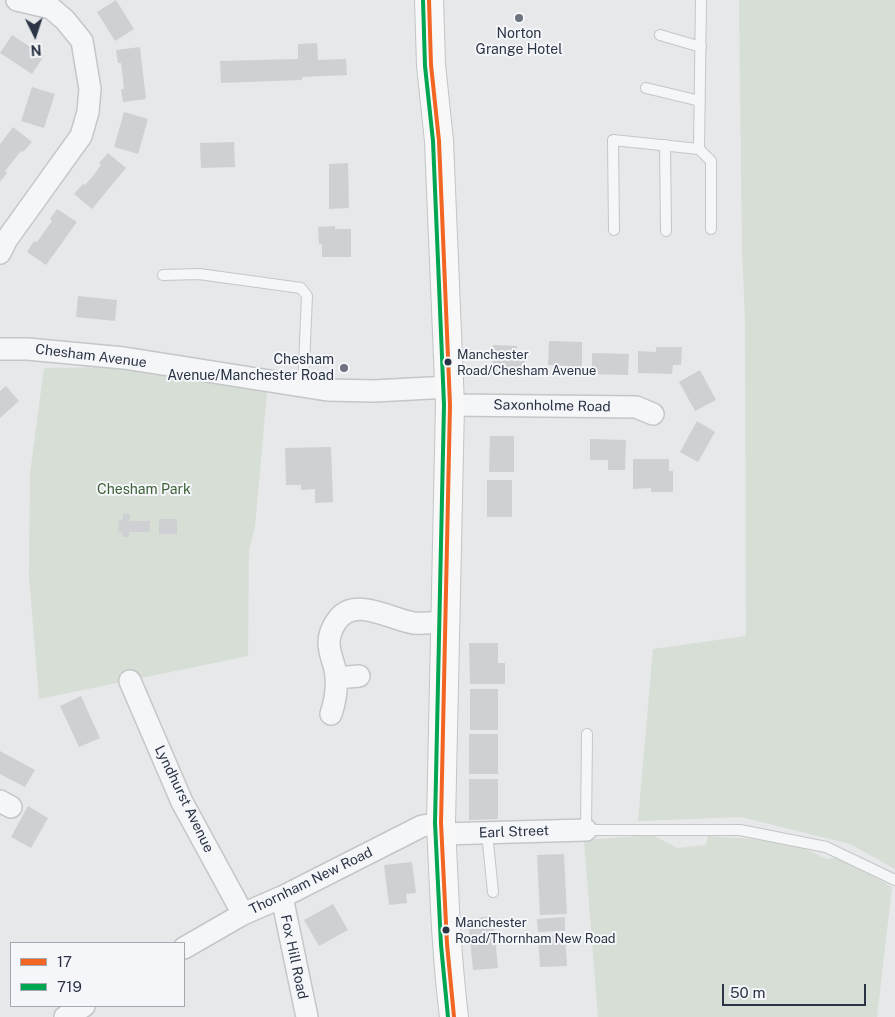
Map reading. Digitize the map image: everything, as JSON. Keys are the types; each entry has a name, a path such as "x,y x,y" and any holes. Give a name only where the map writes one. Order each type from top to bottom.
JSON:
{"main road":[{"path":"428,0 431,65 439,141 449,396 441,829 442,876 454,1017"}],"street":[{"path":"0,253 7,239 81,136 88,112 90,89 82,40 54,4 17,0"},
{"name":"Chesham Avenue","path":"0,348 124,358 303,388 449,396"},
{"name":"Saxonholme Road","path":"449,396 636,407 653,414"},
{"path":"331,714 336,694 336,678 329,642 332,628 338,618 349,611 359,608 373,610 415,623 445,622"},
{"path":"336,678 359,676"},
{"name":"Lyndhurst Avenue","path":"130,681 182,802 243,914"},
{"name":"Thornham New Road","path":"185,947 243,914 282,897 422,826 441,829"},
{"name":"Earl Street","path":"441,829 487,833 586,830"},
{"name":"Fox Hill Road","path":"282,897 307,1017"},
{"path":"65,1017 82,1007"}],"lane":[{"path":"699,149 701,0"},
{"path":"660,35 701,48"},
{"path":"646,88 700,101"},
{"path":"614,230 613,140 699,149 710,161 711,229"},
{"path":"665,145 666,231"},
{"path":"163,275 199,274 301,288 307,296 303,388"},
{"path":"588,734 586,830 740,830 826,847 895,880"},
{"path":"487,833 493,892"}],"green space":[{"path":"739,0 895,0 895,869 850,844 741,817 638,821 653,649 746,636 745,318 742,251"},
{"name":"Chesham Park","path":"118,367 267,392 255,526 249,550 248,656 39,699 29,575 30,474 44,368"},
{"path":"653,835 677,848 706,845 708,836 769,840 803,848 827,859 838,857 892,887 877,1017 598,1017 584,840"}],"building":[{"path":"116,0 134,29 115,41 97,12"},
{"path":"12,35 44,56 32,74 0,53"},
{"path":"317,43 318,60 346,59 347,75 302,77 302,80 221,83 220,61 298,59 298,44"},
{"path":"140,47 146,99 123,102 121,89 124,89 121,63 118,63 116,50"},
{"path":"32,87 55,94 44,128 21,121"},
{"path":"124,112 148,119 138,154 114,147"},
{"path":"13,127 32,142 23,152 21,151 5,171 7,173 0,182 0,144"},
{"path":"234,142 235,167 201,168 200,143"},
{"path":"108,153 126,168 92,209 74,194 93,176 101,165 99,163"},
{"path":"348,163 349,208 329,209 329,164"},
{"path":"57,209 77,222 46,265 27,252 34,241 37,242 52,221 50,219"},
{"path":"335,226 335,229 351,229 351,257 322,257 322,244 319,244 318,227"},
{"path":"78,296 117,300 115,321 76,317"},
{"path":"549,341 582,342 582,372 566,371 566,366 548,365"},
{"path":"493,345 517,346 516,354 525,354 524,375 492,374"},
{"path":"656,347 682,347 681,365 673,365 672,374 638,373 638,351 656,352"},
{"path":"592,353 629,354 628,375 592,374"},
{"path":"700,370 716,400 695,411 679,382"},
{"path":"6,386 19,401 0,418 0,391"},
{"path":"697,421 715,432 698,462 680,452"},
{"path":"490,436 514,436 514,472 489,472"},
{"path":"590,439 626,440 625,470 608,470 608,460 590,460"},
{"path":"331,447 333,502 315,503 315,489 301,490 301,485 286,485 285,448"},
{"path":"633,459 669,459 669,471 673,471 673,492 651,492 651,488 633,489"},
{"path":"487,480 512,480 512,517 487,517"},
{"path":"123,514 130,514 129,521 150,521 150,532 129,532 129,537 122,537 122,532 118,532 119,520 123,520"},
{"path":"159,519 177,519 177,534 159,534"},
{"path":"469,643 498,643 498,663 505,663 505,684 470,684"},
{"path":"470,689 498,689 498,730 470,730"},
{"path":"81,696 100,738 79,747 60,706"},
{"path":"469,734 498,734 498,774 469,774"},
{"path":"0,751 35,770 25,787 0,774"},
{"path":"469,779 498,779 498,819 469,820"},
{"path":"28,806 48,818 31,848 11,837"},
{"path":"564,854 567,914 540,915 537,855"},
{"path":"412,862 416,893 406,894 407,903 389,905 384,865"},
{"path":"333,904 348,930 319,946 304,920"},
{"path":"493,916 498,968 473,970 468,919"},
{"path":"565,917 565,931 538,932 537,919"},
{"path":"565,935 567,966 540,967 538,936"}],"transit line":[{"name":"719","path":"423,0 425,66 433,141 444,405 435,823 441,945 448,1017"},
{"name":"17","path":"429,0 431,65 439,141 450,405 441,823 447,944 454,1017"}],"place":[{"name":"Norton Grange Hotel","path":"519,18"},
{"name":"Manchester Road/Chesham Avenue","path":"448,362"},
{"name":"Chesham Avenue/Manchester Road","path":"344,368"},
{"name":"Manchester Road/Thornham New Road","path":"446,930"}]}
